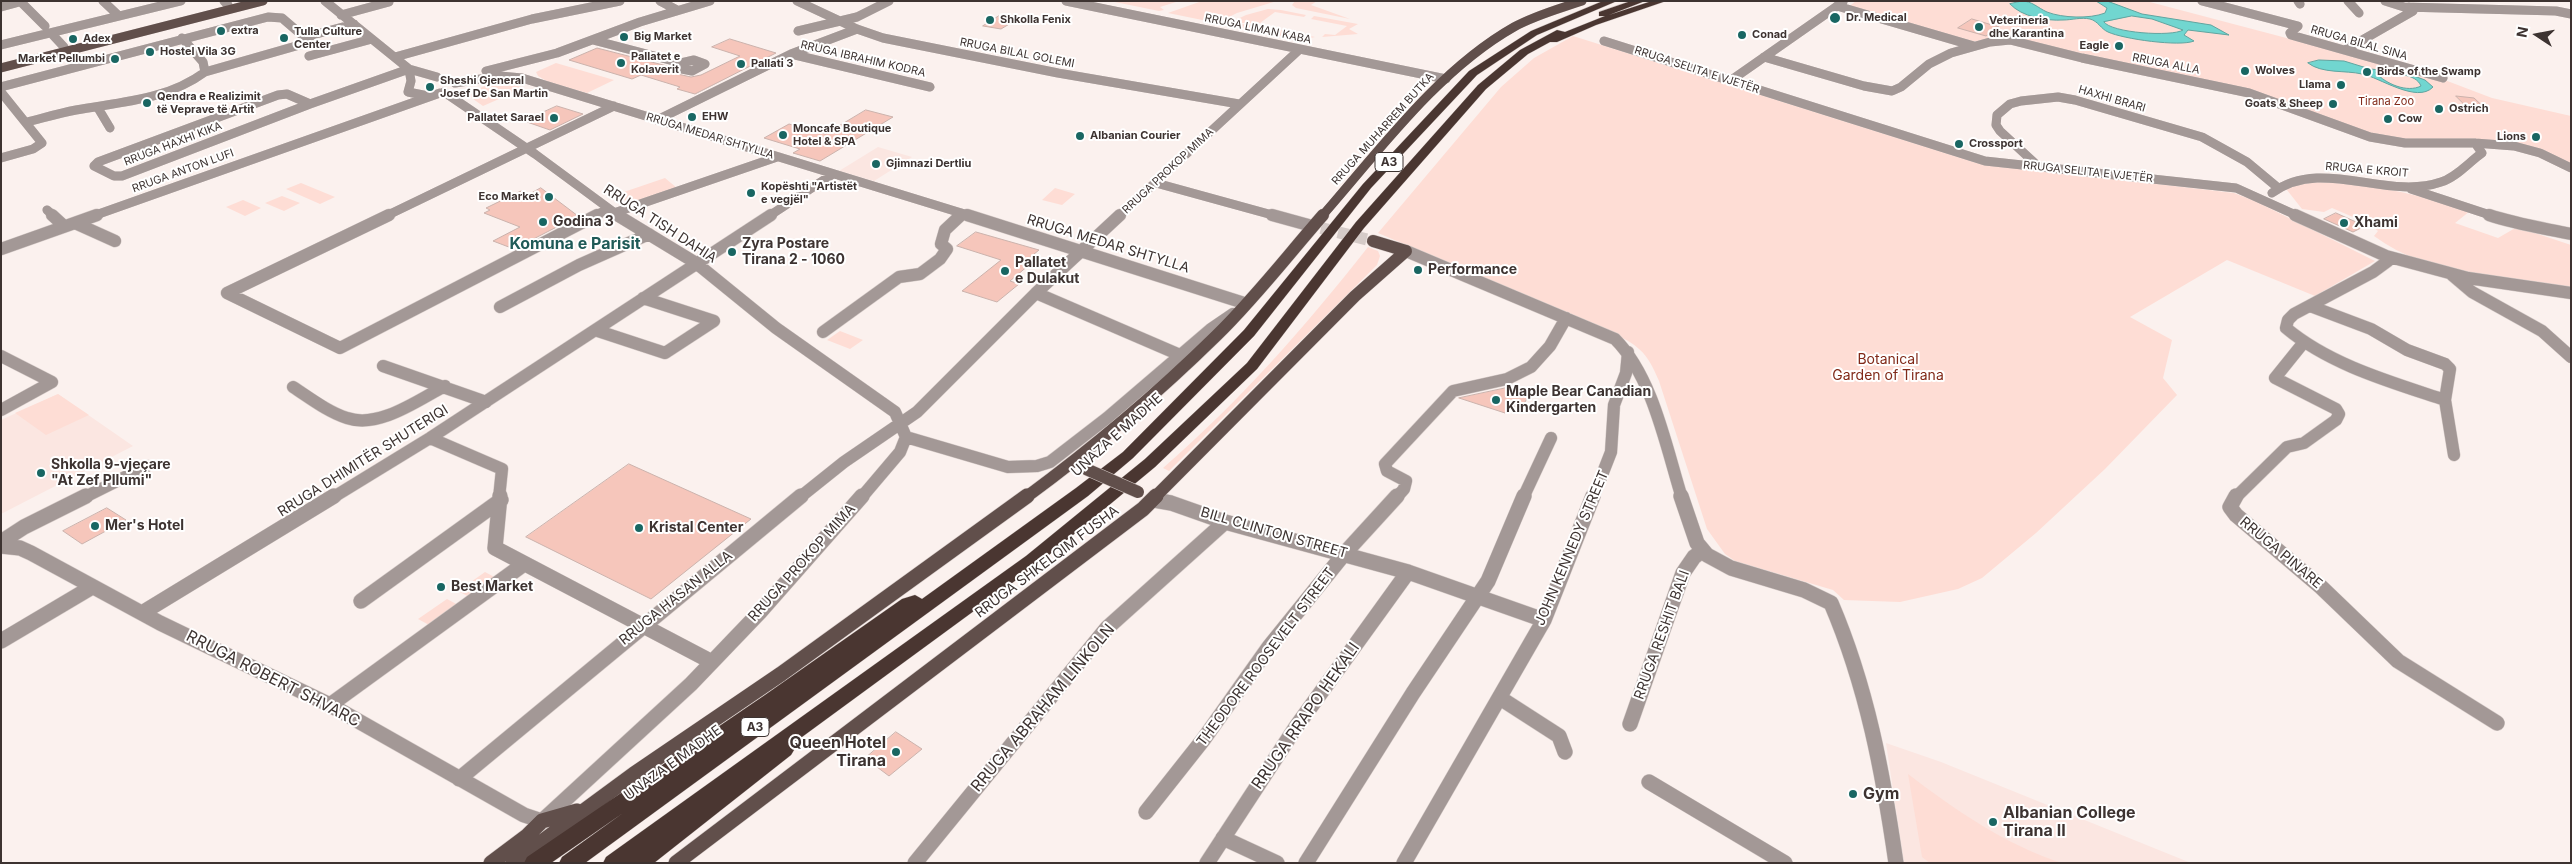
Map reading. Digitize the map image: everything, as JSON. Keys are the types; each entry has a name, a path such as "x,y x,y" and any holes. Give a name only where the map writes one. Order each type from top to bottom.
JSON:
{"highway":[{"path":"1519,42 1521,36 1600,1"},
{"name":"UNAZA E MADHE","path":"569,863 942,591 1082,492 1128,455 1248,333 1336,222 1473,73 1519,42 1555,23 1613,1"},
{"name":"A3","path":"613,863 1032,560 1110,498 1190,426 1252,366 1360,225 1482,87 1532,47 1582,22 1641,1"},
{"path":"1532,47 1542,46 1593,23 1662,1"},
{"path":"534,863 772,700 908,603 942,591"},
{"path":"638,863 819,723 856,686"}],"main road":[{"path":"1,63 226,3 244,1"},
{"path":"1,68 262,1"},
{"name":"RRUGA MUHARREM BUTKA","path":"594,804 962,545 1080,466 1218,334 1233,314 1316,227 1446,78 1500,36 1530,19 1582,1"},
{"path":"1373,241 1406,251"},
{"name":"RRUGA SHKELQIM FUSHA","path":"676,863 1154,500 1355,296 1406,251"},
{"name":"BILL CLINTON STREET","path":"1080,466 1154,500"},
{"path":"503,863 542,821 571,814 594,804"},
{"path":"513,863 594,804"},
{"path":"491,863 527,836"}],"street":[{"path":"103,1 119,16"},
{"path":"1,45 181,1"},
{"path":"568,1 572,6 570,11"},
{"path":"395,58 532,19 620,1"},
{"path":"660,1 677,10"},
{"path":"409,69 408,88 410,94 419,96 442,92 454,81 557,53 632,24 710,1"},
{"name":"RRUGA BILAL GOLEMI","path":"797,1 858,30 883,38 982,58 1239,104"},
{"path":"798,31 840,21 881,7 889,1"},
{"name":"RRUGA LIMAN KABA","path":"1066,1 1446,78"},
{"name":"RRUGA BILAL SINA","path":"2202,1 2298,26 2290,33 2291,35 2443,78"},
{"path":"2348,1 2359,13"},
{"path":"2385,1 2409,7 2571,14"},
{"path":"1,6 22,2 45,26"},
{"path":"329,2 342,15 409,69 454,81"},
{"path":"342,15 389,2"},
{"path":"1730,81 1840,4 1974,46"},
{"path":"2345,50 2376,30 2408,16 2413,11 2409,7"},
{"path":"1,87 254,19 282,18 310,42 205,72 185,86 121,104 27,122"},
{"path":"305,37 354,24"},
{"path":"657,120 791,54 858,30"},
{"path":"51,33 64,47"},
{"path":"182,38 203,62 205,72"},
{"path":"309,56 372,39"},
{"path":"593,40 682,63"},
{"name":"RRUGA ALLA","path":"1764,57 1864,86 1892,91 1901,87 1929,64 1974,46 2010,40 2082,58 2224,87 2267,99 2351,131 2388,141 2422,144 2475,143 2528,149 2571,168"},
{"name":"RRUGA SELITA E VJETËR","path":"1604,41 1984,161 2236,188 2265,200 2350,242 2386,256 2452,275 2571,293"},
{"name":"RRUGA PROKOP MIMA","path":"542,821 636,736 712,662 900,452 904,431 1036,293 1300,49"},
{"name":"RRUGA IBRAHIM KODRA","path":"791,54 930,87"},
{"path":"526,61 527,80"},
{"name":"RRUGA HAXHI KIKA","path":"310,104 287,94 278,95 98,162 94,166 114,176 122,176 310,104 409,69"},
{"name":"RRUGA MEDAR SHTYLLA","path":"454,81 500,76 527,80 1082,251 1244,303"},
{"name":"RRUGA ANTON LUFI","path":"372,116 418,82 437,77"},
{"path":"1,92 42,143 33,149 1,158"},
{"name":"RRUGA ANTON LUFI","path":"1,249 442,92"},
{"name":"RRUGA TISH DAHIA","path":"442,92 527,149 611,211 696,263 776,328 894,412 904,431"},
{"name":"HAXHI BRARI","path":"2039,167 2000,131 1996,125 1998,115 2010,104 2021,101 2066,98 2202,137 2247,162 2277,187"},
{"path":"614,106 227,293 340,348 611,211 777,157"},
{"path":"98,108 110,128"},
{"name":"RRUGA E KROIT","path":"2277,187 2282,183 2296,180 2332,179 2406,187 2442,182 2451,178 2482,154 2475,143"},
{"name":"RRUGA DHIMITËR SHUTERIQI","path":"142,613 430,438 832,174"},
{"path":"1156,183 1316,227"},
{"path":"2265,200 2277,187"},
{"path":"2406,187 2513,224 2524,223 2571,234"},
{"path":"47,210 64,226"},
{"path":"823,332 899,277 920,274 940,259 947,249 941,244 942,236 951,223 962,214"},
{"path":"75,222 115,241"},
{"path":"1,240 38,227"},
{"path":"500,307 579,265 649,234"},
{"path":"1406,251 1615,339 1628,352 1647,389 1692,529 1702,551 1728,568 1757,579 1804,588 1819,594 1831,603 1865,688 1885,782 1896,863"},
{"path":"2386,256 2388,261 2373,272 2294,314 2288,320 2286,328 2304,342 2370,372 2445,400"},
{"path":"2452,275 2472,292 2542,332 2571,356"},
{"path":"1036,293 1180,356"},
{"path":"595,330 665,354 714,321 643,298"},
{"path":"2310,306 2371,329 2407,350 2445,364 2450,368 2445,400 2454,455"},
{"path":"904,431 1008,467 1037,466 1050,462 1071,448 1211,329 1233,314"},
{"name":"THEODORE ROOSEVELT STREET","path":"1146,812 1203,740 1269,647 1344,554 1399,495 1406,481 1385,468 1385,464 1453,391 1507,379 1531,367 1550,346 1566,318"},
{"name":"RRUGA PINARE","path":"2304,342 2276,378 2336,409 2338,414 2336,420 2304,443 2287,447 2251,480 2232,501 2230,507 2236,515 2321,587 2398,661 2496,723"},
{"name":"JOHN KENNEDY STREET","path":"1404,863 1544,620 1611,452 1614,405 1626,373 1628,352"},
{"path":"1,356 52,382 1,410"},
{"path":"383,366 445,386 486,402"},
{"path":"293,387 318,403 354,420 381,417 401,409 445,386"},
{"name":"RRUGA HASAN ALLA","path":"458,779 642,625 832,471 878,436 904,431"},
{"path":"430,438 502,469 501,500 495,548 712,662"},
{"path":"1306,863 1412,694 1488,581 1512,521 1551,438"},
{"path":"1,542 24,527 147,466"},
{"path":"361,600 501,500"},
{"name":"BILL CLINTON STREET","path":"1154,500 1183,506 1225,522 1408,572 1544,620"},
{"name":"RRUGA ABRAHAM LINKOLN","path":"915,863 1107,628 1225,522"},
{"name":"RRUGA ROBERT SHVARC","path":"1,546 20,548 31,553 142,613 330,705 458,779 524,815 542,821"},
{"name":"RRUGA RESHIT BALI","path":"1630,724 1683,572 1694,557 1702,551"},
{"path":"330,705 524,564"},
{"name":"RRUGA RRAPO HEKALI","path":"1207,863 1296,727 1408,572"},
{"path":"1,641 92,587"},
{"path":"1500,698 1559,736 1565,752"},
{"path":"1649,782 1785,863"},
{"path":"1223,838 1277,863"}],"shaded area":[{"name":"Gjimnazi Dertliu","path":"878,147 912,157 874,181 839,171"},
{"name":"Shkolla 9-vjeçare \"At Zef Pllumi\"","path":"58,394 133,446 1,514 1,420"},
{"name":"Albanian College Tirana II","path":"1886,743 1941,762 2191,863 1904,863"}],"green space":[{"path":"1110,1 1176,2 1160,7 1164,10 1159,11"},
{"path":"1202,1 1277,1 1237,13 1217,23 1168,13"},
{"path":"1295,1 1317,1 1311,5 1350,19 1296,8 1292,5"},
{"name":"Tirana Zoo","path":"1856,1 2146,1 2442,79 2492,98 2571,116 2571,165 2533,149 2376,137 2294,107 2061,51 1972,41 1847,8"},
{"path":"1268,9 1306,15 1304,17 1275,12 1260,23 1229,23 1246,15"},
{"path":"1314,16 1358,24 1349,29 1358,34 1322,37 1325,34 1335,35 1347,26 1311,19"},
{"path":"1226,25 1258,25 1315,37 1301,40"},
{"name":"Botanical Garden of Tirana","path":"1573,36 1977,163 2234,193 2255,201 2375,261 2315,296 2227,260 2130,317 2172,340 2163,378 2177,395 2105,469 2036,533 1982,578 1958,589 1900,602 1844,600 1833,590 1735,561 1725,554 1707,529 1659,381 1650,362 1634,345 1608,331 1378,233 1501,87 1534,58"},
{"path":"556,63 614,80 587,93 550,83 538,76 536,72"},
{"path":"499,80 524,88 483,106 466,94"},
{"path":"665,178 677,188 629,204 618,194"},
{"path":"2304,182 2346,183 2388,189 2470,211 2455,223 2498,238 2517,227 2571,245 2571,288 2468,274 2419,260 2396,250 2374,236 2378,231 2367,223 2332,208 2324,212 2302,209 2287,190 2282,188"},
{"path":"301,183 335,197 320,204 286,189"},
{"path":"1055,188 1075,194 1062,205 1042,200"},
{"path":"282,196 300,203 284,211 265,203"},
{"path":"243,200 261,208 245,216 226,207"},
{"path":"1368,247 1378,251 1380,256 1377,265 1169,471 1163,468 1218,417 1271,362"},
{"path":"840,331 863,340 850,349 827,340"},
{"path":"58,394 89,415 46,435 15,413"},
{"path":"485,572 498,579 471,598 458,591"},
{"path":"447,599 460,606 431,626 418,619"},
{"path":"1908,774 1944,801 2001,836 2021,847 2062,863 1930,863 1922,857"}],"water":[{"path":"2026,1 2053,14 2068,17 2084,17 2105,13 2107,8 2096,1 2107,1 2142,14 2211,25 2229,35 2188,30 2184,35 2194,41 2187,43 2138,40 2108,32 2090,19 2042,19 2021,12 2010,4","holes":["2132,16 2152,19 2183,30 2167,33 2142,33 2118,29 2104,22"]},
{"path":"2319,60 2344,61 2370,69 2403,72 2425,80 2433,87 2418,93 2398,88 2362,74 2320,69 2308,63","holes":["2376,73 2409,76 2421,86 2403,88 2391,84"]}],"building":[{"path":"999,16 1016,20 1001,29 983,26"},
{"name":"Veterineria dhe Karantina","path":"1972,19 1999,27 1986,36 1958,28"},
{"path":"730,39 776,53 695,94 677,89 680,87 641,75 632,79 569,60 597,48 671,67 673,73 691,77 701,75 740,56 712,47"},
{"path":"2456,96 2474,98 2489,112 2470,110"},
{"name":"Pallatet Sarael","path":"557,106 583,114 550,130 524,121"},
{"path":"866,110 893,117 820,161 793,153 800,149 764,138 789,124 825,134"},
{"name":"Godina 3","path":"541,188 578,216 514,249 493,241 520,227 484,213 490,210 486,208 521,191 529,194"},
{"name":"Xhami","path":"2336,213 2365,226 2353,232 2324,219"},
{"name":"Pallatet e Dulakut","path":"976,232 1039,250 1028,259 1035,260 1010,281 1019,284 997,302 962,291 1001,260 957,246"},
{"name":"Maple Bear Canadian Kindergarten","path":"1515,386 1532,391 1523,405 1518,403 1515,407 1509,406 1505,413 1459,398"},
{"name":"Kristal Center","path":"629,464 751,519 651,599 526,537"},
{"name":"Mer's Hotel","path":"107,508 126,520 82,544 63,531"},
{"name":"Queen Hotel Tirana","path":"896,732 922,749 889,776 869,761 872,759 868,756"}],"tunnel":[{"path":"1321,228 1373,241"}],"place":[{"name":"Dr. Medical","path":"1835,18"},
{"name":"Shkolla Fenix","path":"990,20"},
{"name":"Veterineria dhe Karantina","path":"1979,27"},
{"name":"extra","path":"221,31"},
{"name":"Conad","path":"1742,35"},
{"name":"Big Market","path":"624,37"},
{"name":"Tulla Culture Center","path":"284,38"},
{"name":"Adex","path":"73,39"},
{"name":"Eagle","path":"2119,46"},
{"name":"Hostel Vila 3G","path":"150,52"},
{"name":"Market Pellumbi","path":"115,59"},
{"name":"Pallatet e Kolaverit","path":"621,63"},
{"name":"Pallati 3","path":"741,64"},
{"name":"Wolves","path":"2245,71"},
{"name":"Birds of the Swamp","path":"2367,72"},
{"name":"Llama","path":"2341,85"},
{"name":"Sheshi Gjeneral Josef De San Martin","path":"430,87"},
{"name":"Qendra e Realizimit të Veprave të Artit","path":"147,103"},
{"name":"Goats & Sheep","path":"2333,104"},
{"name":"Ostrich","path":"2439,109"},
{"name":"EHW","path":"692,117"},
{"name":"Pallatet Sarael","path":"554,118"},
{"name":"Cow","path":"2388,119"},
{"name":"Moncafe Boutique Hotel & SPA","path":"783,135"},
{"name":"Albanian Courier","path":"1080,136"},
{"name":"Lions","path":"2536,137"},
{"name":"Crossport","path":"1959,144"},
{"name":"Gjimnazi Dertliu","path":"876,164"},
{"name":"Kopështi \"Artistët e vegjël\"","path":"751,193"},
{"name":"Eco Market","path":"549,197"},
{"name":"Godina 3","path":"543,222"},
{"name":"Xhami","path":"2344,223"},
{"name":"Zyra Postare Tirana 2 - 1060","path":"732,252"},
{"name":"Performance","path":"1418,270"},
{"name":"Pallatet e Dulakut","path":"1005,271"},
{"name":"Maple Bear Canadian Kindergarten","path":"1496,400"},
{"name":"Shkolla 9-vjeçare \"At Zef Pllumi\"","path":"41,473"},
{"name":"Mer's Hotel","path":"95,526"},
{"name":"Kristal Center","path":"639,528"},
{"name":"Best Market","path":"441,587"},
{"name":"Queen Hotel Tirana","path":"896,752"},
{"name":"Gym","path":"1853,794"},
{"name":"Albanian College Tirana II","path":"1993,822"}],"district":[{"name":"Komuna e Parisit","path":"575,244"}]}
